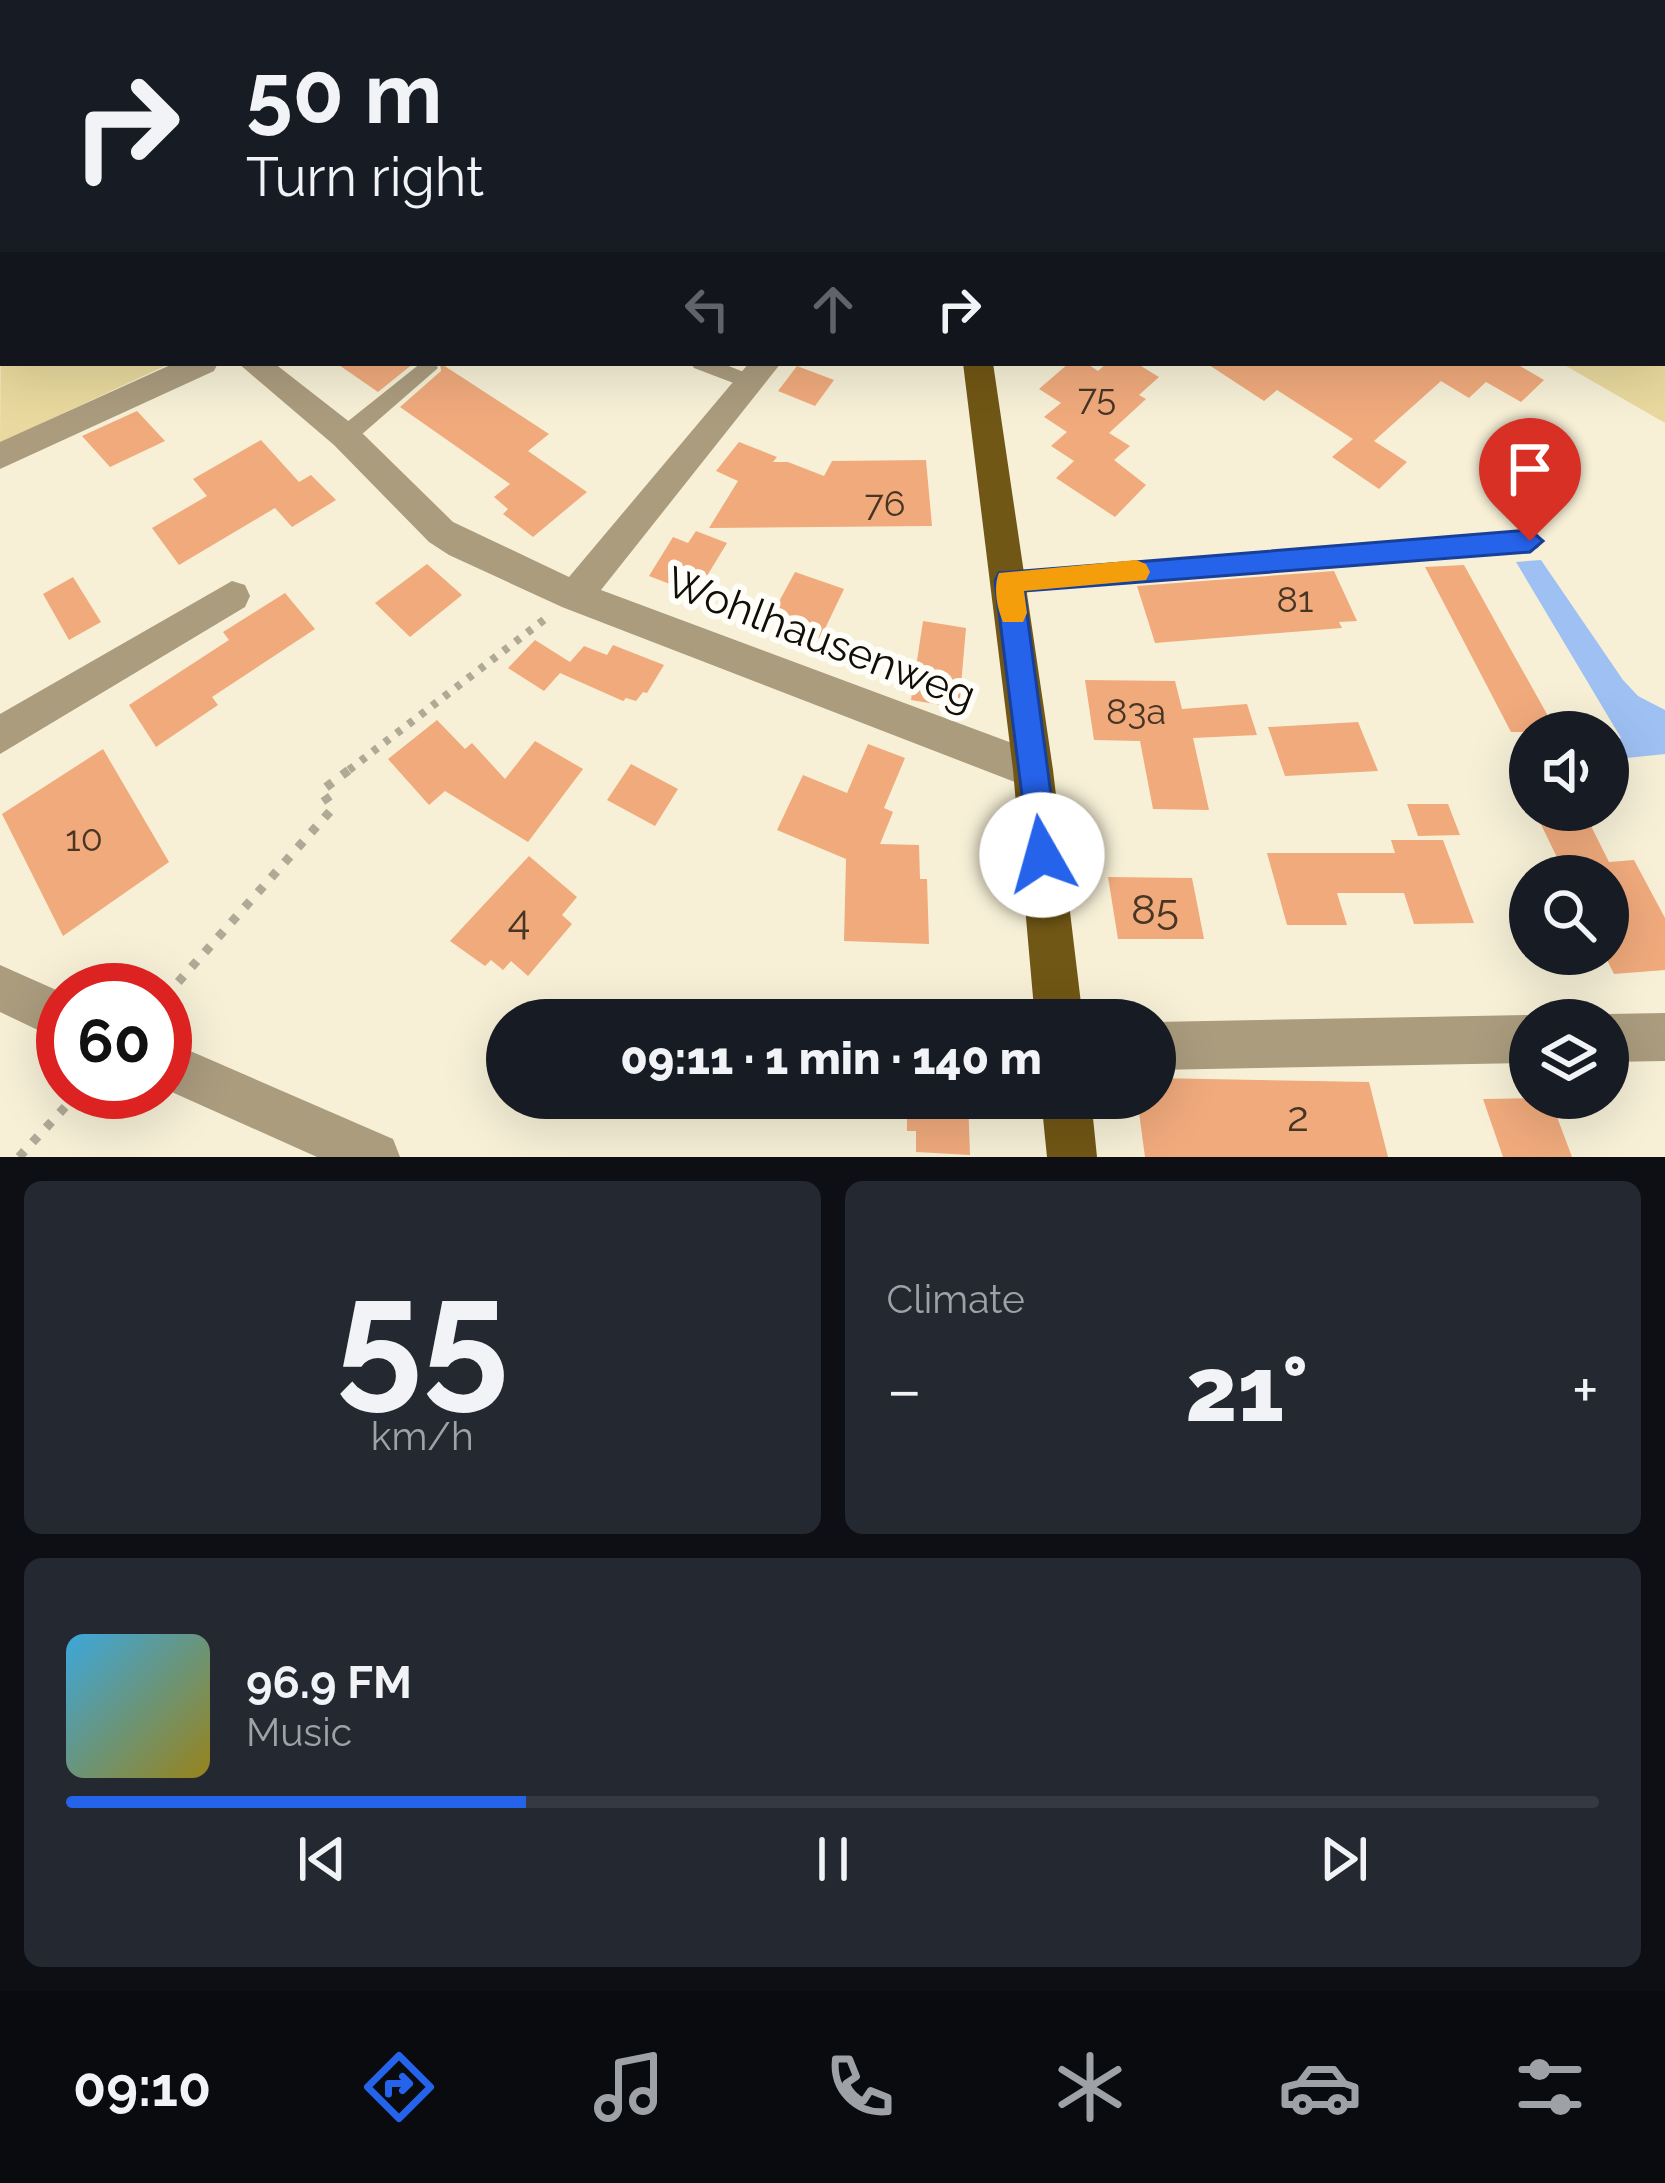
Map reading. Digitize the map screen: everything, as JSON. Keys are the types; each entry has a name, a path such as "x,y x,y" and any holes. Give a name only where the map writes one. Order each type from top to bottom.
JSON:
{"main road":[{"path":"978,366 1033,770 1057,999"},
{"path":"1068,1119 1072,1157"}],"street":[{"path":"0,456 195,366"},
{"name":"Wohlhausenweg","path":"257,366 345,436 440,532 575,596 1033,770"},
{"name":"Wohlhausenweg","path":"575,596 759,373"},
{"path":"0,735 232,596"},
{"path":"0,988 36,1005"},
{"path":"1629,1038 1665,1037"},
{"path":"1176,1046 1509,1040"},
{"path":"192,1076 376,1157"}],"lane":[{"path":"718,366 759,373"},
{"path":"345,436 428,368"},
{"path":"1009,581 1530,541"}],"path":[{"path":"192,967 333,808 321,791 575,596"},
{"path":"19,1157 54,1119"}],"shaded area":[{"path":"1,366 165,366 0,443"},
{"path":"1566,366 1665,366 1665,423"}],"water":[{"path":"1541,560 1623,680 1638,696 1665,710 1665,754 1629,758 1629,711 1605,711 1516,562"}],"building":[{"path":"340,366 410,366 378,392"},
{"path":"445,366 549,434 528,451 587,492 533,537 503,514 508,509 494,497 510,484 400,407"},
{"path":"797,366 834,380 815,406 778,391"},
{"path":"1066,366 1090,366 1098,371 1104,366 1141,366 1159,377 1139,395 1146,399 1109,433 1130,446 1114,460 1146,485 1115,517 1056,478 1074,461 1051,446 1067,432 1044,417 1061,403 1039,389"},
{"path":"1211,366 1520,366 1544,380 1521,402 1486,382 1469,398 1441,381 1374,441 1407,462 1379,489 1332,457 1353,439 1277,390 1264,401"},
{"path":"137,411 165,441 110,467 82,436"},
{"path":"261,440 299,482 311,475 336,500 292,527 275,508 179,565 152,528 207,496 193,479"},
{"path":"739,442 777,457 773,462 788,462 824,476 832,461 926,460 932,526 709,528 738,481 716,471"},
{"path":"696,531 727,543 696,594 649,576 673,537 688,543"},
{"path":"427,564 462,595 410,637 375,603"},
{"path":"1464,565 1545,711 1509,711 1509,728 1425,567"},
{"path":"1334,571 1357,621 1339,622 1342,628 1155,643 1137,586"},
{"path":"795,572 844,589 820,639 769,620"},
{"path":"73,577 101,622 69,640 43,594"},
{"path":"285,593 315,629 212,697 218,705 156,747 129,705 229,640 223,632"},
{"path":"923,621 966,628 959,708 911,700"},
{"path":"535,640 570,662 584,646 607,655 613,645 664,665 647,693 636,701 623,701 560,673 544,691 508,668"},
{"path":"1085,680 1175,681 1182,709 1247,704 1257,735 1193,738 1209,810 1153,809 1140,741 1094,740"},
{"path":"437,720 465,749 472,743 505,779 535,741 583,769 528,842 445,791 429,805 388,759"},
{"path":"1358,722 1378,771 1285,776 1268,727"},
{"path":"868,744 905,758 884,808 893,812 880,844 919,845 920,879 927,879 929,944 844,941 846,859 777,830 803,775 847,793"},
{"path":"103,749 169,862 63,936 2,814"},
{"path":"631,764 678,789 655,826 607,800"},
{"path":"1407,804 1448,804 1460,835 1418,836"},
{"path":"1544,831 1594,831 1606,855 1556,855"},
{"path":"1391,840 1443,840 1474,923 1414,924 1404,893 1337,893 1347,925 1287,925 1267,853 1395,853"},
{"path":"529,856 577,897 562,915 572,924 528,976 511,961 503,970 491,960 485,966 450,941"},
{"path":"1629,860 1634,860 1665,918 1665,970 1629,973"},
{"path":"1108,877 1192,878 1204,939 1118,939"},
{"path":"1176,1078 1369,1082 1388,1157 1145,1157 1140,1119 1176,1119"},
{"path":"1483,1099 1509,1099 1509,1119 1558,1119 1572,1157 1503,1157"},
{"path":"907,1119 969,1119 970,1155 916,1152 916,1131 907,1131"}],"slow traffic":[{"path":"1013,613 1009,581 1136,572"}],"route":[{"path":"1042,855 1009,581 1530,541"}]}
